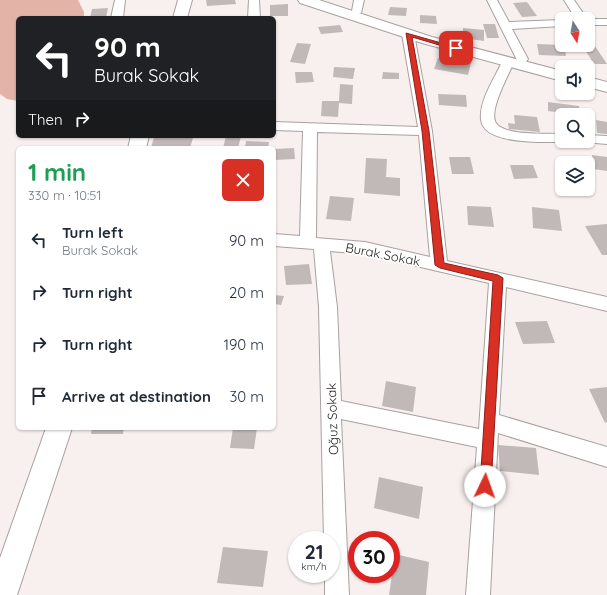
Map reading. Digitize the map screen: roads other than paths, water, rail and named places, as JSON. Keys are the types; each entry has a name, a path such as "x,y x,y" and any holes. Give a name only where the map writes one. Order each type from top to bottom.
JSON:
{"street":[{"path":"117,16 120,0"},
{"path":"181,16 185,0"},
{"path":"254,0 254,16"},
{"path":"304,0 408,34 515,61 555,68"},
{"path":"324,0 358,6 438,37 555,74"},
{"path":"492,0 505,26 515,61 489,107 489,126 495,131 504,135 555,138"},
{"path":"569,0 577,12"},
{"path":"595,22 606,23"},
{"path":"505,26 555,23"},
{"path":"408,34 425,131 440,265"},
{"path":"595,77 607,80"},
{"path":"595,84 607,87"},
{"path":"276,126 425,131"},
{"name":"Oğuz Sokak","path":"310,127 315,243 328,307 337,595"},
{"path":"595,139 607,140"},
{"name":"Burak Sokak","path":"276,240 365,248 607,304"},
{"path":"478,595 498,278"},
{"path":"332,408 489,430 607,457"},
{"path":"2,595 58,430"}]}
